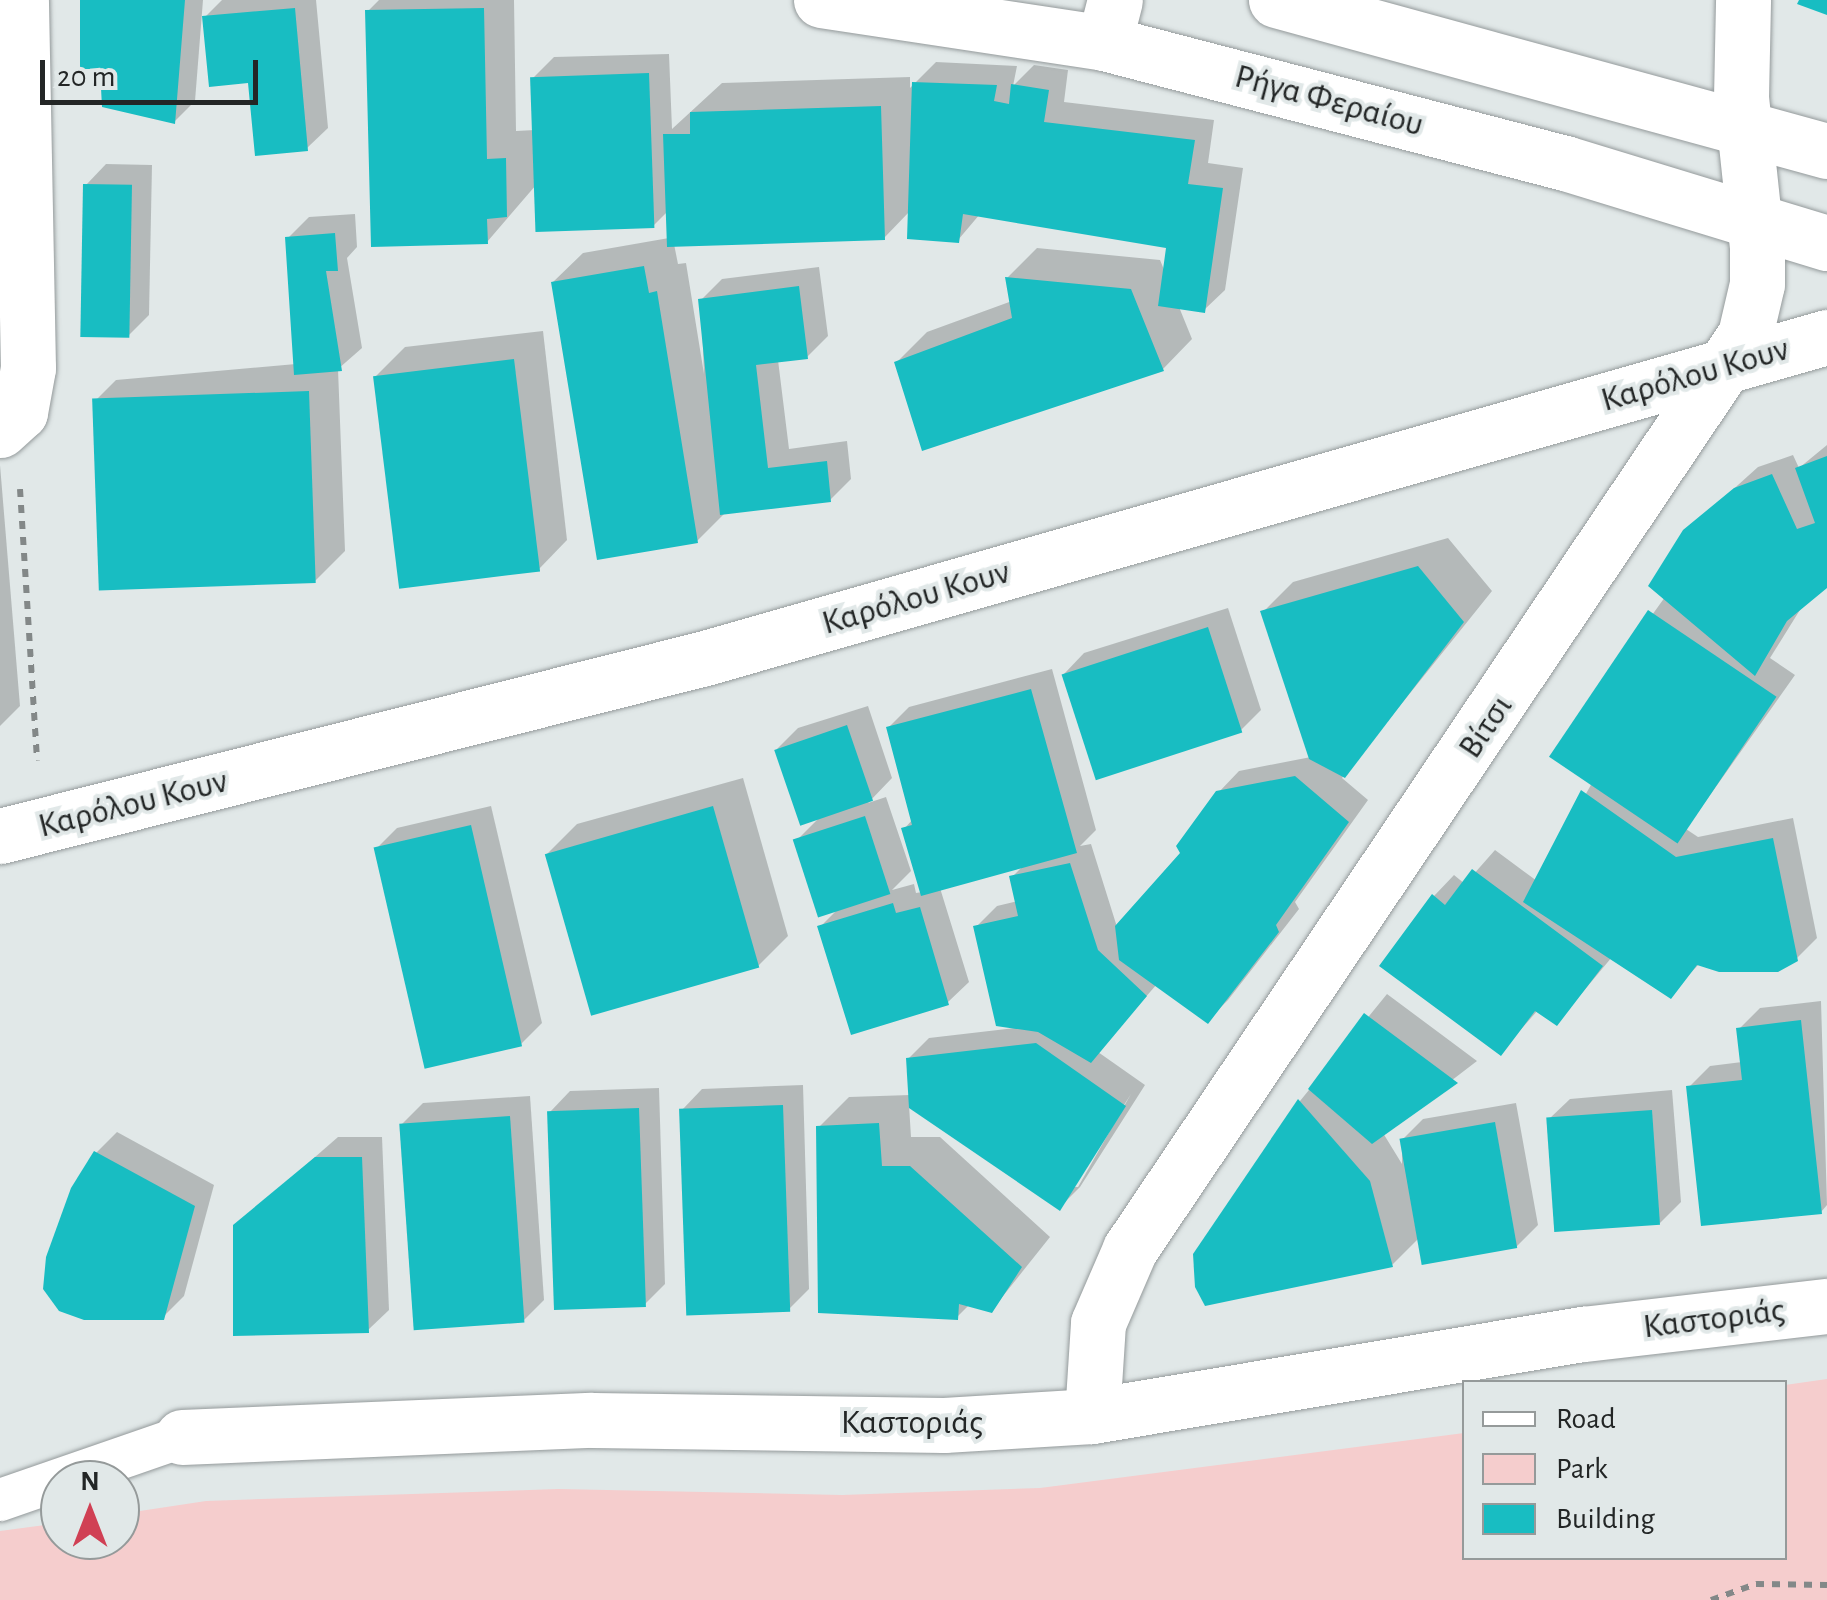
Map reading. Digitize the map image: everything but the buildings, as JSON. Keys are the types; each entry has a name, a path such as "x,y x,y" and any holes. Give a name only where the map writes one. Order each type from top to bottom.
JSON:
{"street":[{"path":"8,426 28,368 21,0"},
{"name":"Ρήγα Φεραίου","path":"822,0 1110,22 1827,243"},
{"path":"1276,0 1744,132 1827,151"},
{"name":"Βίτσι","path":"1092,1416 1098,1323 1130,1249 1729,366 1754,302 1754,218 1744,132 1743,0"},
{"name":"Καρόλου Κουν","path":"20,831 705,658 1827,337"},
{"name":"Καστοριάς","path":"182,1437 592,1420 944,1425 1092,1416 1584,1334 1827,1306"}],"lane":[{"name":"Καστοριάς","path":"0,1500 182,1437"}],"path":[{"path":"8,426 20,831"},
{"path":"1711,1600 1756,1584 1827,1585"}],"green space":[{"path":"1827,1379 1827,1600 0,1600 0,1531 40,1526 40,1560 140,1560 140,1511 206,1501 558,1489 842,1495 1040,1488 1462,1433 1462,1560 1787,1560 1787,1385"}]}
